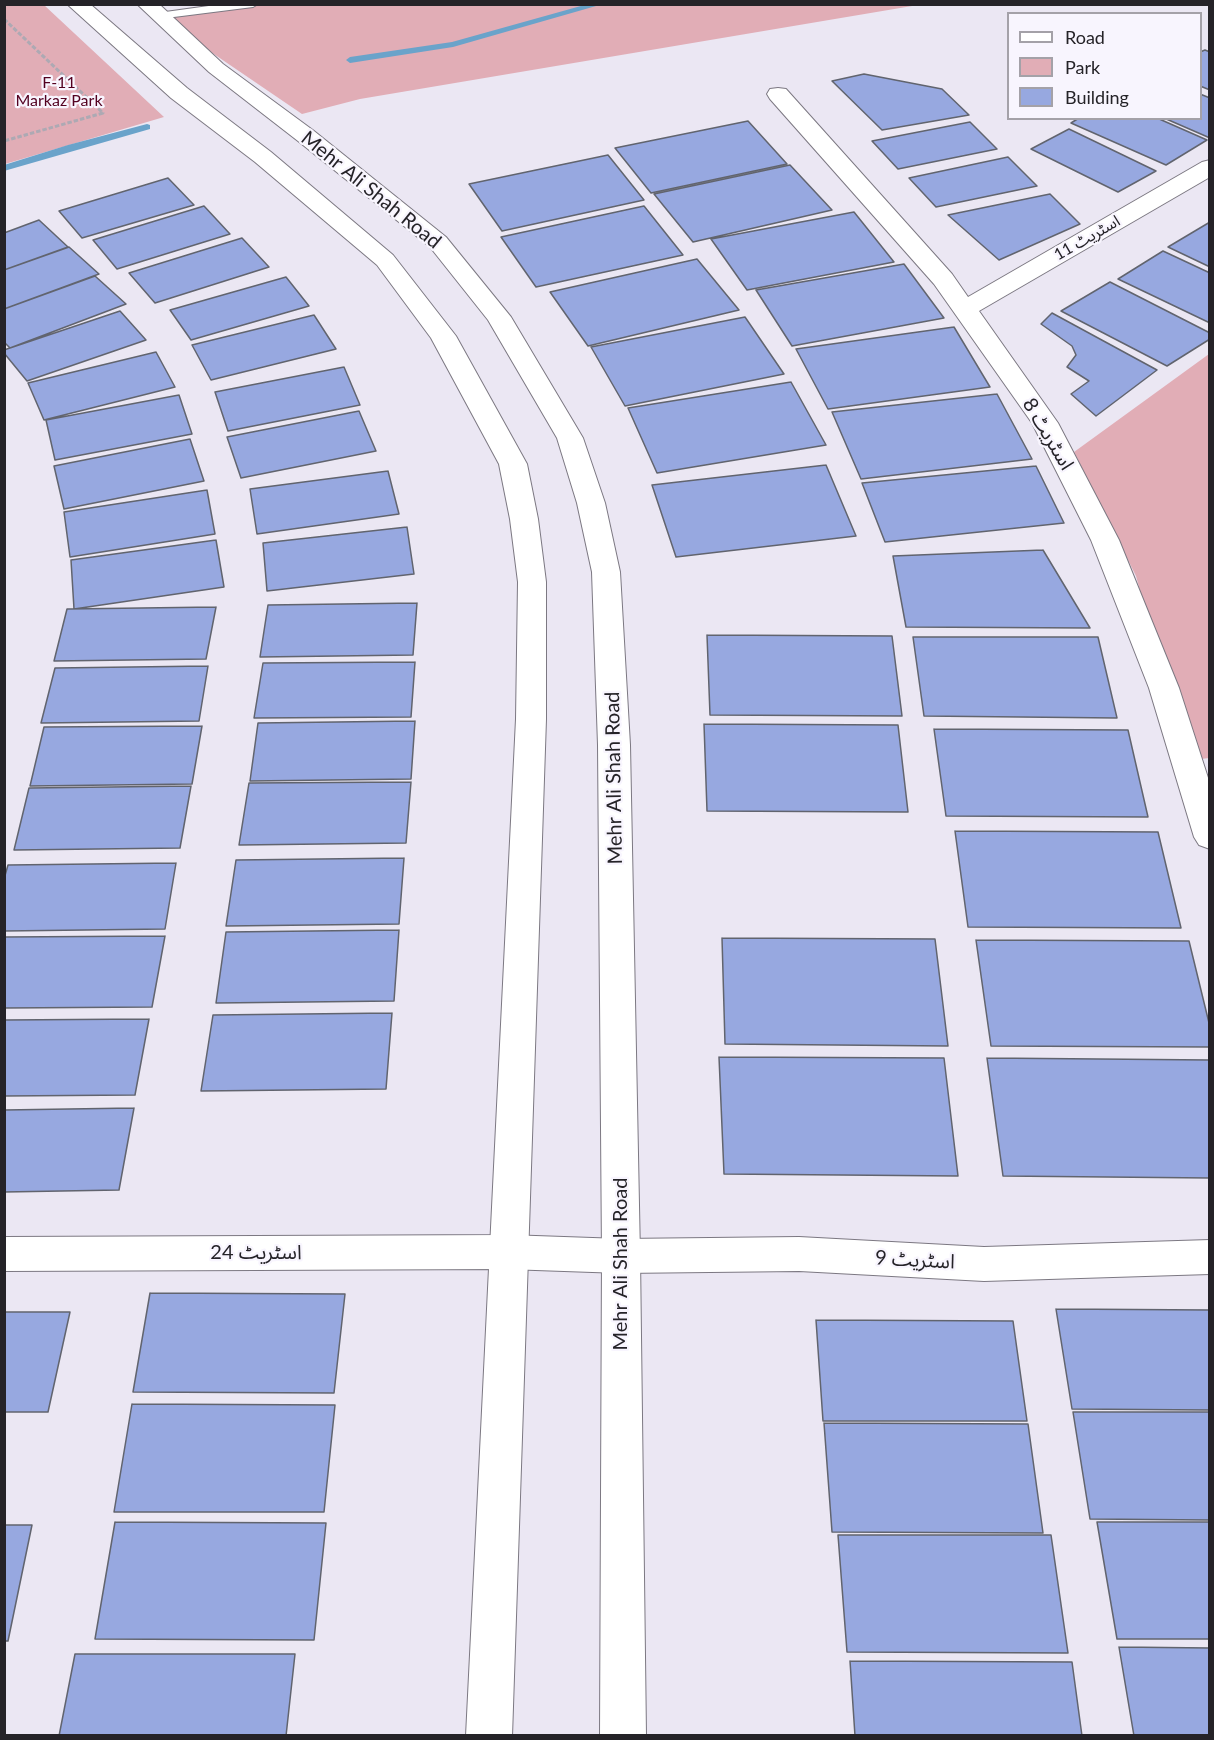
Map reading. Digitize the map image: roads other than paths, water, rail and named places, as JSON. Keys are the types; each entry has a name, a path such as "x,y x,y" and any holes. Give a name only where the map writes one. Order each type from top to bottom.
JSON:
{"street":[{"path":"77,4 179,93 263,157 385,260 443,336 513,464 524,519 532,582 531,719 507,1252 489,1736"},
{"name":"Mehr Ali Shah Road","path":"152,10 216,68 306,136 438,242 499,317 570,438 591,503 606,572 611,644 621,1256 623,1736"},
{"name":"اسٹریٹ 8","path":"778,94 944,279 1045,423 1106,540 1164,688 1198,759 1209,837"},
{"name":"اسٹریٹ 11","path":"965,309 1209,167"},
{"path":"1186,180 1209,190"},
{"name":"اسٹریٹ 24","path":"4,1254 507,1252 621,1256"},
{"name":"اسٹریٹ 9","path":"621,1256 799,1254 984,1264 1209,1257"}],"lane":[{"path":"152,10 253,4"}],"waterway":[{"path":"350,60 453,44 599,4"},
{"path":"4,168 147,127"}],"park label":[{"name":"F-11 Markaz Park","path":"59,92"}]}
